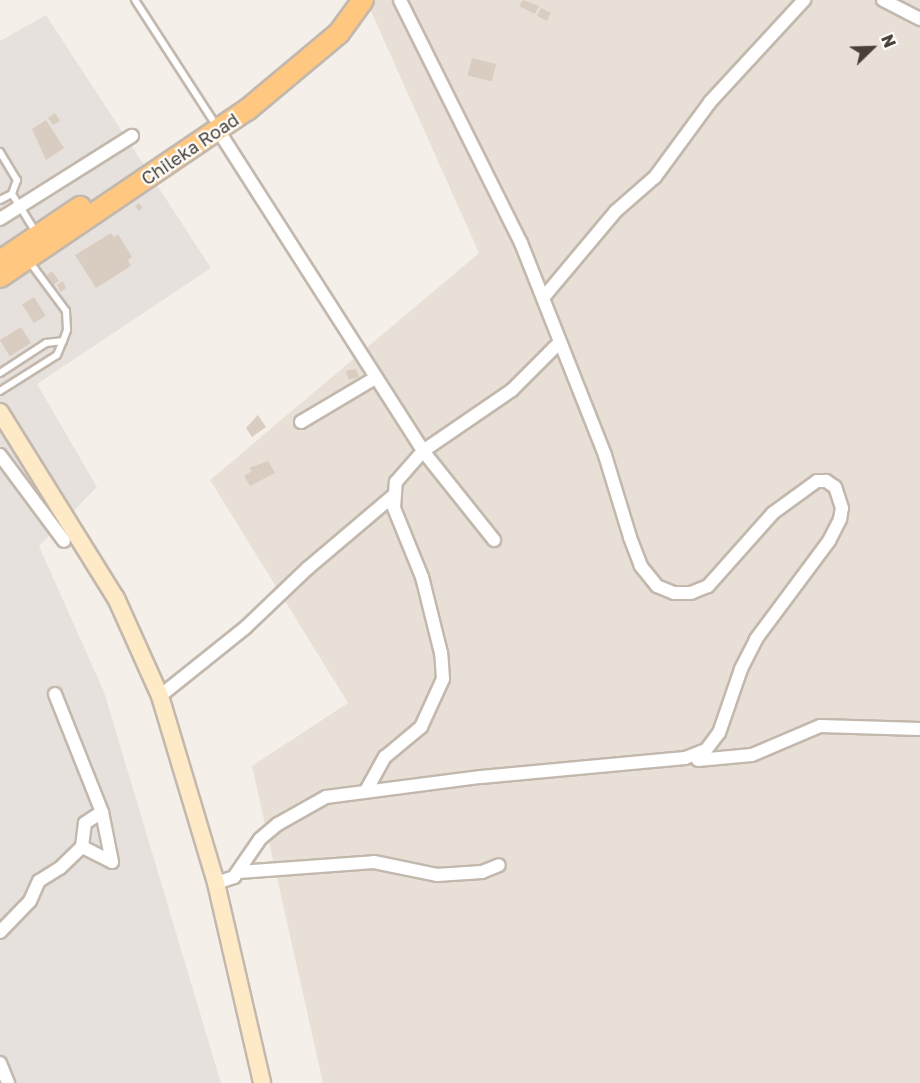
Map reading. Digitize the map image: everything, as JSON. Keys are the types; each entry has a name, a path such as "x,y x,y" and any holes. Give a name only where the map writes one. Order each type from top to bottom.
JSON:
{"highway":[{"path":"215,125 331,25 349,0"},
{"name":"Chileka Road","path":"0,261 37,235 284,81 339,33 363,0"},
{"name":"Chileka Road","path":"0,277 215,125"}],"main road":[{"path":"0,412 116,598 160,696 216,883 262,1083"}],"street":[{"path":"400,0 502,202 601,444 638,556 657,586 674,593 691,593 708,586 773,513 817,481 826,481 840,496 842,508 836,529 756,639 713,743 685,758"},
{"path":"543,298 616,210 655,177 710,102 804,0"},
{"path":"883,0 920,19"},
{"path":"215,125 423,451 494,540"},
{"path":"0,219 132,136"},
{"path":"160,696 246,627 308,568 393,496 404,469 423,451 512,390 559,343"},
{"path":"302,422 375,378"},
{"path":"0,455 64,541"},
{"path":"367,789 386,757 421,727 443,679 441,653 424,586 397,519 393,496"},
{"path":"56,694 102,812 112,861 82,847"},
{"path":"239,872 260,839 287,818 326,797 367,789 685,758 753,755 820,726 920,729"},
{"path":"0,933 30,901 39,881 60,868 82,847 85,824 102,812"},
{"path":"216,883 239,872 374,862 421,875 482,872 499,865"},
{"path":"0,1063 8,1083"}],"lane":[{"path":"135,0 215,125"},
{"path":"0,152 17,180 12,194 0,200"},
{"path":"12,194 37,235"},
{"path":"0,391 57,356 67,330 66,312 27,258"},
{"path":"0,373 46,343 63,341"}],"shaded area":[{"path":"366,0 920,0 920,1083 323,1083 252,766 348,703 210,480 479,253"},
{"path":"46,15 211,268 37,384 97,487 39,546 104,692 221,1083 0,1083 0,41"}],"building":[{"path":"523,0 539,6 535,14 519,6"},
{"path":"541,8 551,13 547,21 537,16"},
{"path":"472,58 496,64 492,82 468,75"},
{"path":"55,113 60,121 53,125 48,118"},
{"path":"46,120 64,148 46,160 32,129"},
{"path":"139,203 143,208 139,211 135,206"},
{"path":"111,233 114,237 118,234 132,257 128,260 131,266 96,288 75,255"},
{"path":"52,271 59,281 53,285 47,275"},
{"path":"63,281 66,288 61,292 57,285"},
{"path":"34,297 46,316 34,323 22,304"},
{"path":"21,327 31,343 10,356 0,340"},
{"path":"356,369 359,377 349,380 346,371"},
{"path":"258,415 266,427 252,437 246,428"},
{"path":"268,461 275,473 250,486 244,476 252,471 249,468"}]}
